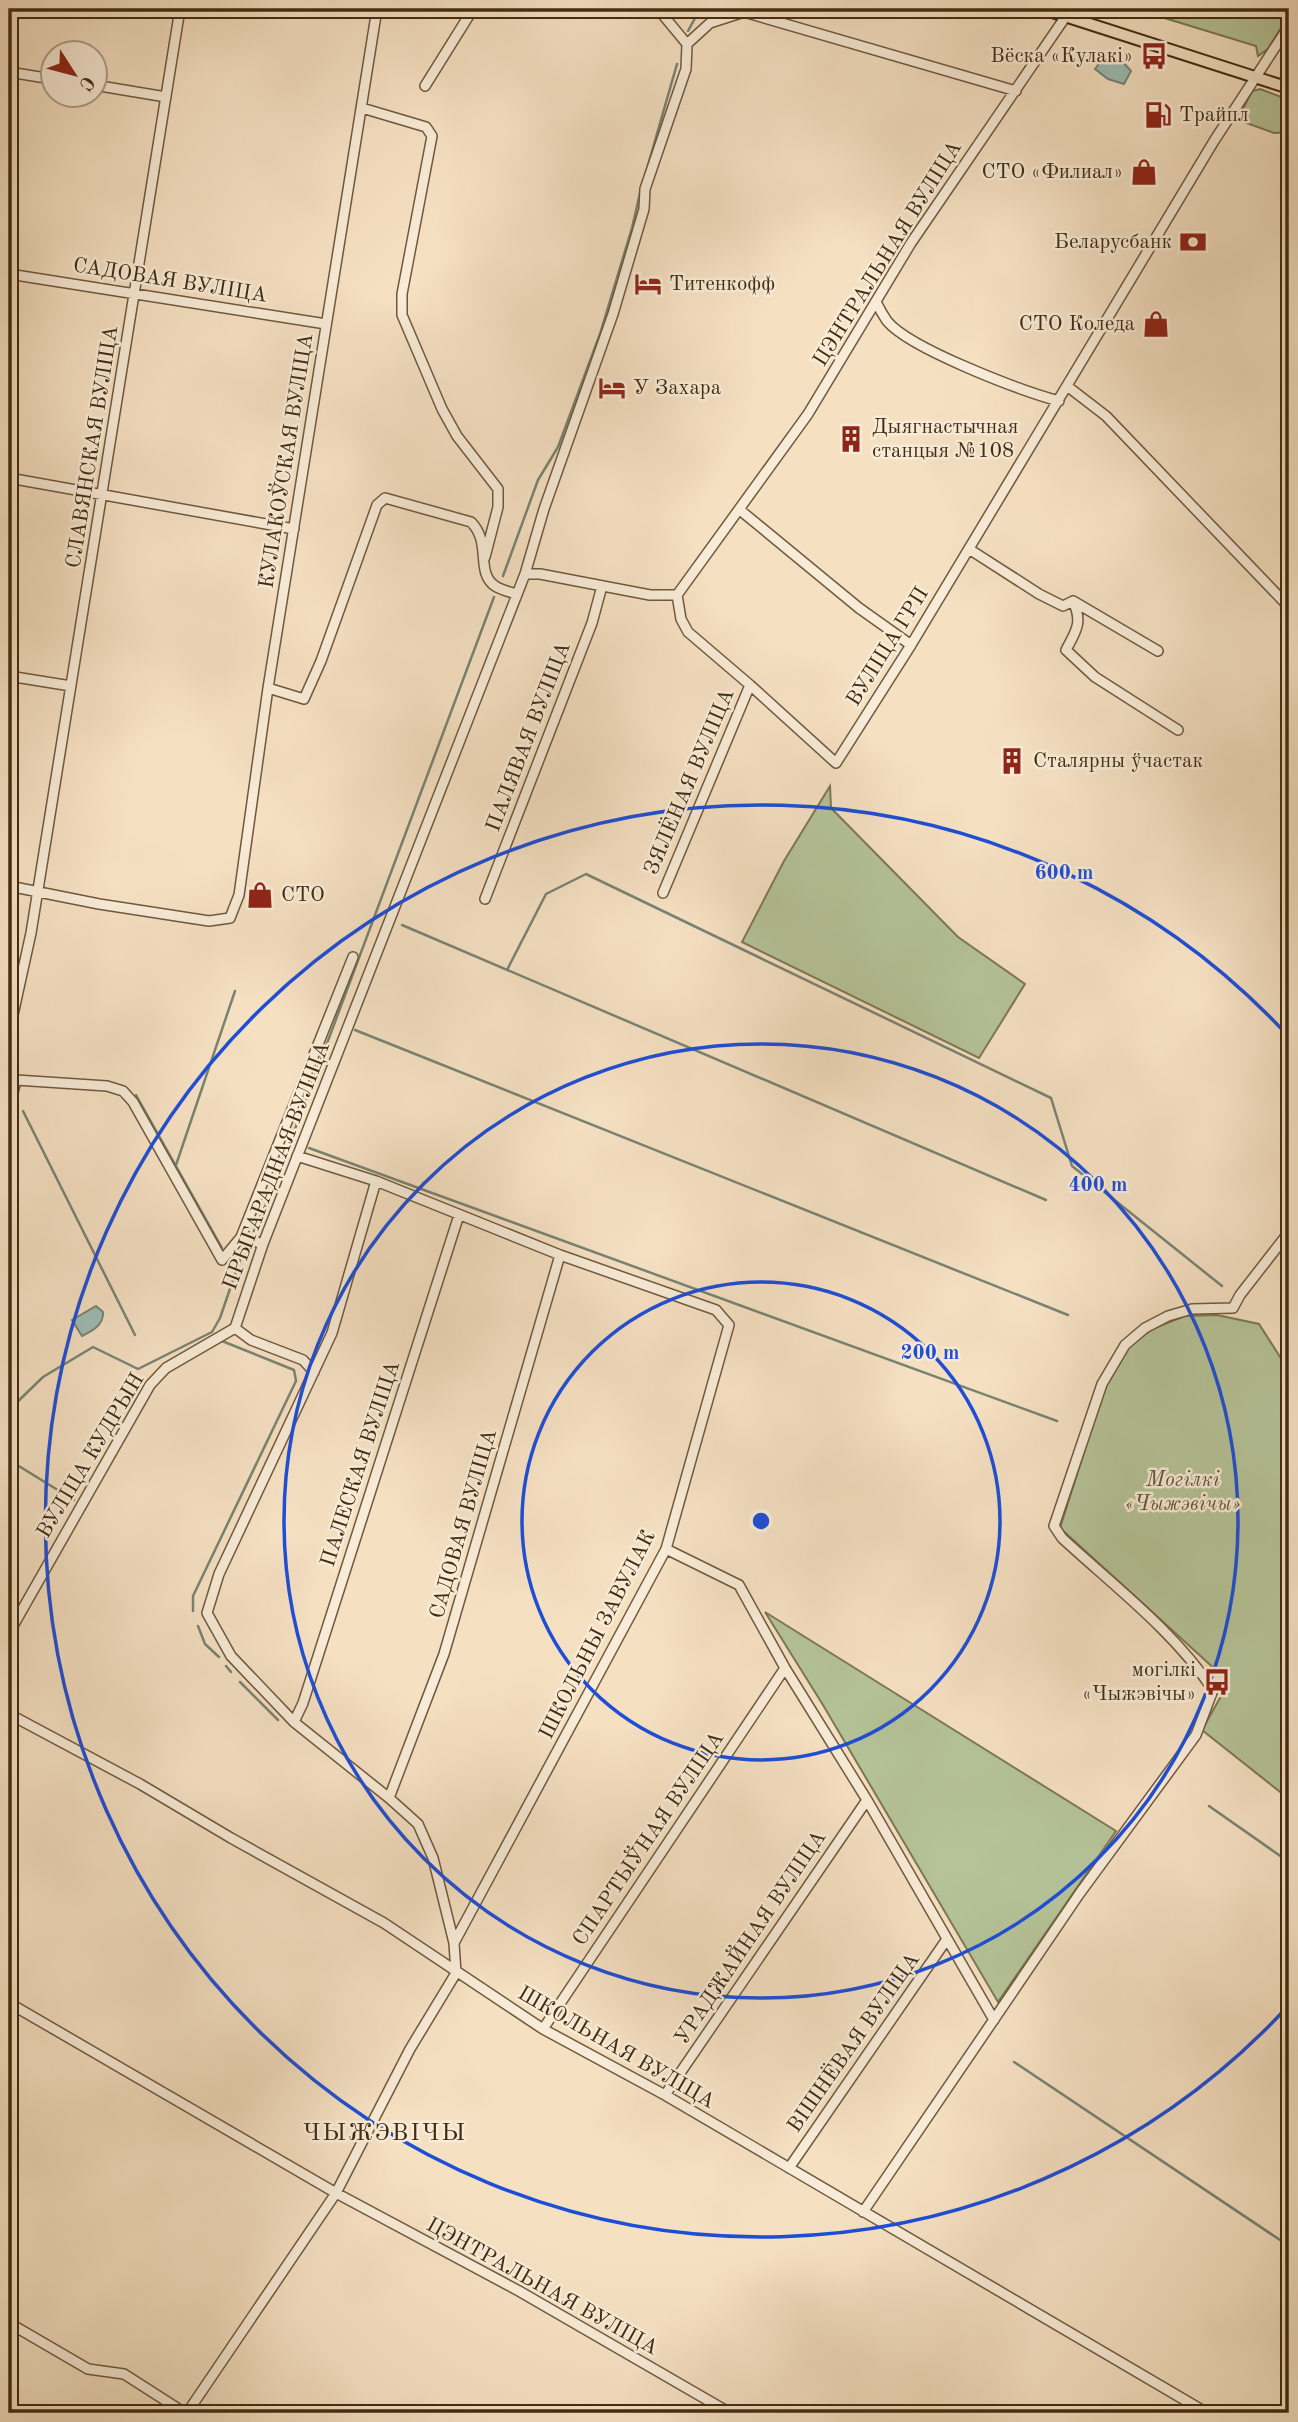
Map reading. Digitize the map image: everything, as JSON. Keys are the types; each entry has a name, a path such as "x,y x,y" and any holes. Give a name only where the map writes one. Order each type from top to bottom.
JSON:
{"main road":[{"path":"1043,9 1072,14 1289,88"}],"street":[{"name":"СЛАВЯНСКАЯ ВУЛІЦА","path":"9,1033 31,933 180,9"},
{"name":"КУЛАКОЎСКАЯ ВУЛІЦА","path":"37,890 99,904 209,922 230,918 239,895 326,324 366,109 377,9"},
{"path":"425,86 473,9"},
{"path":"658,9 687,44"},
{"path":"366,109 426,127 432,136 402,294 402,315 427,378 457,436 498,489 498,507 483,569 494,586 516,594 613,313 644,209 645,189 685,69 687,44 710,23 744,12 1016,91"},
{"name":"ЦЭНТРАЛЬНАЯ ВУЛІЦА","path":"677,595 808,414 911,243 1072,14"},
{"name":"ВУЛІЦА ГРП","path":"750,685 836,763 1059,401 1071,389 1213,141 1289,26"},
{"path":"9,72 38,77"},
{"path":"108,87 166,97"},
{"name":"САДОВАЯ ВУЛІЦА","path":"9,274 326,324"},
{"path":"876,302 888,322 916,342 970,368 1034,394 1059,401"},
{"path":"1071,389 1106,416 1289,607"},
{"path":"9,478 294,529"},
{"path":"271,689 304,699 321,661 377,505 385,498 471,522 480,531 485,557"},
{"path":"740,510 859,608 911,645"},
{"path":"969,549 1039,594 1063,606 1073,601"},
{"path":"525,573 650,595 677,595 681,619 688,632 750,685"},
{"name":"ПАЛЯВАЯ ВУЛІЦА","path":"485,899 592,623 602,586"},
{"name":"ПРЫГАРАДНАЯ ВУЛІЦА","path":"235,1328 263,1244 516,594"},
{"path":"1073,601 1158,651"},
{"path":"1073,601 1080,616 1077,630 1066,650 1096,677 1178,730"},
{"path":"9,676 71,686"},
{"name":"ЗЯЛЁНАЯ ВУЛІЦА","path":"663,893 750,685"},
{"path":"9,886 37,890"},
{"path":"9,1109 13,1078 107,1086 123,1091 133,1102 222,1260 241,1237 353,957"},
{"path":"298,1156 376,1181 560,1255"},
{"path":"9,2323 88,2369 124,2374 186,2413 336,2193 410,2049 456,1973 454,1943 433,1858 418,1825 389,1798 294,1722 231,1656 220,1640 208,1613 219,1574 332,1333 376,1181"},
{"name":"ПАЛЕСКАЯ ВУЛІЦА","path":"294,1722 303,1703 459,1215"},
{"path":"863,2212 1080,1892 1196,1735 1213,1690 1177,1644 1062,1538 1054,1526 1102,1384 1125,1345 1145,1328 1168,1316 1192,1309 1233,1308 1289,1232"},
{"path":"241,1237 263,1244"},
{"name":"САДОВАЯ ВУЛІЦА","path":"389,1798 444,1654 560,1255"},
{"name":"ШКОЛЬНЫ ЗАВУЛАК","path":"454,1943 666,1549 729,1325 716,1310 560,1255"},
{"path":"235,1328 251,1340 303,1360 314,1372"},
{"name":"ВУЛІЦА КУДРЫН","path":"9,1633 150,1385 166,1368 235,1328"},
{"path":"666,1549 739,1585 785,1668 867,1800 994,2020"},
{"name":"СПАРТЫЎНАЯ ВУЛІЦА","path":"542,2029 785,1668"},
{"name":"ШКОЛЬНАЯ ВУЛІЦА","path":"9,1714 140,1784 384,1923 542,2029 665,2095 1207,2413"},
{"name":"УРАДЖАЙНАЯ ВУЛІЦА","path":"665,2095 867,1800"},
{"name":"ВІШНЁВАЯ ВУЛІЦА","path":"789,2168 947,1939"},
{"name":"ЦЭНТРАЛЬНАЯ ВУЛІЦА","path":"9,2003 336,2193 519,2291 730,2413"}],"green space":[{"path":"1135,9 1289,9 1289,15 1268,49 1258,56 1256,46"},
{"path":"1260,89 1289,100 1289,132 1274,133 1241,121 1241,113 1252,91"},
{"path":"830,786 831,808 958,937 1025,984 979,1058 742,942 784,861"},
{"name":"Могілкі «Чыжэвічы»","path":"1217,1315 1259,1324 1289,1371 1289,1799 1202,1730 1229,1682 1060,1528 1106,1383 1128,1348 1152,1329 1185,1316"},
{"path":"765,1612 1116,1831 998,2002 823,1705"}],"water":[{"path":"1105,56 1121,60 1131,71 1124,84 1108,79 1095,69"},
{"path":"96,1306 103,1312 102,1321 82,1336 72,1320"}],"waterway":[{"path":"688,31 700,9"},
{"path":"503,576 538,480 558,447 600,334 677,64"},
{"path":"254,1231 271,1193 494,597"},
{"path":"507,970 546,894 586,874 1051,1098 1072,1166 1222,1286"},
{"path":"402,925 1046,1200"},
{"path":"176,1165 235,991"},
{"path":"355,1030 1068,1315"},
{"path":"136,1095 222,1248"},
{"path":"23,1111 135,1335"},
{"path":"309,1148 1057,1421"},
{"path":"9,1410 43,1377 93,1347 138,1369 212,1332 220,1318 244,1248"},
{"path":"193,1611 193,1596 296,1381 294,1370 222,1341"},
{"path":"9,1460 74,1500"},
{"path":"198,1626 205,1644 219,1657"},
{"path":"226,1666 231,1672"},
{"path":"240,1682 278,1720"},
{"path":"1209,1806 1289,1862"},
{"path":"1014,2062 1289,2246"}],"place":[{"name":"Вёска «Кулакі»","path":"1154,56"},
{"name":"Трайпл","path":"1158,115"},
{"name":"СТО «Филиал»","path":"1144,172"},
{"name":"Беларусбанк","path":"1193,242"},
{"name":"Титенкофф","path":"648,284"},
{"name":"СТО Коледа","path":"1156,324"},
{"name":"У Захара","path":"612,388"},
{"name":"Дыягнастычная станцыя №108","path":"851,439"},
{"name":"Сталярны ўчастак","path":"1012,761"},
{"name":"СТО","path":"260,895"},
{"name":"могілкі «Чыжэвічы»","path":"1217,1682"}],"district":[{"name":"ЧЫЖЭВІЧЫ","path":"385,2134"}]}
